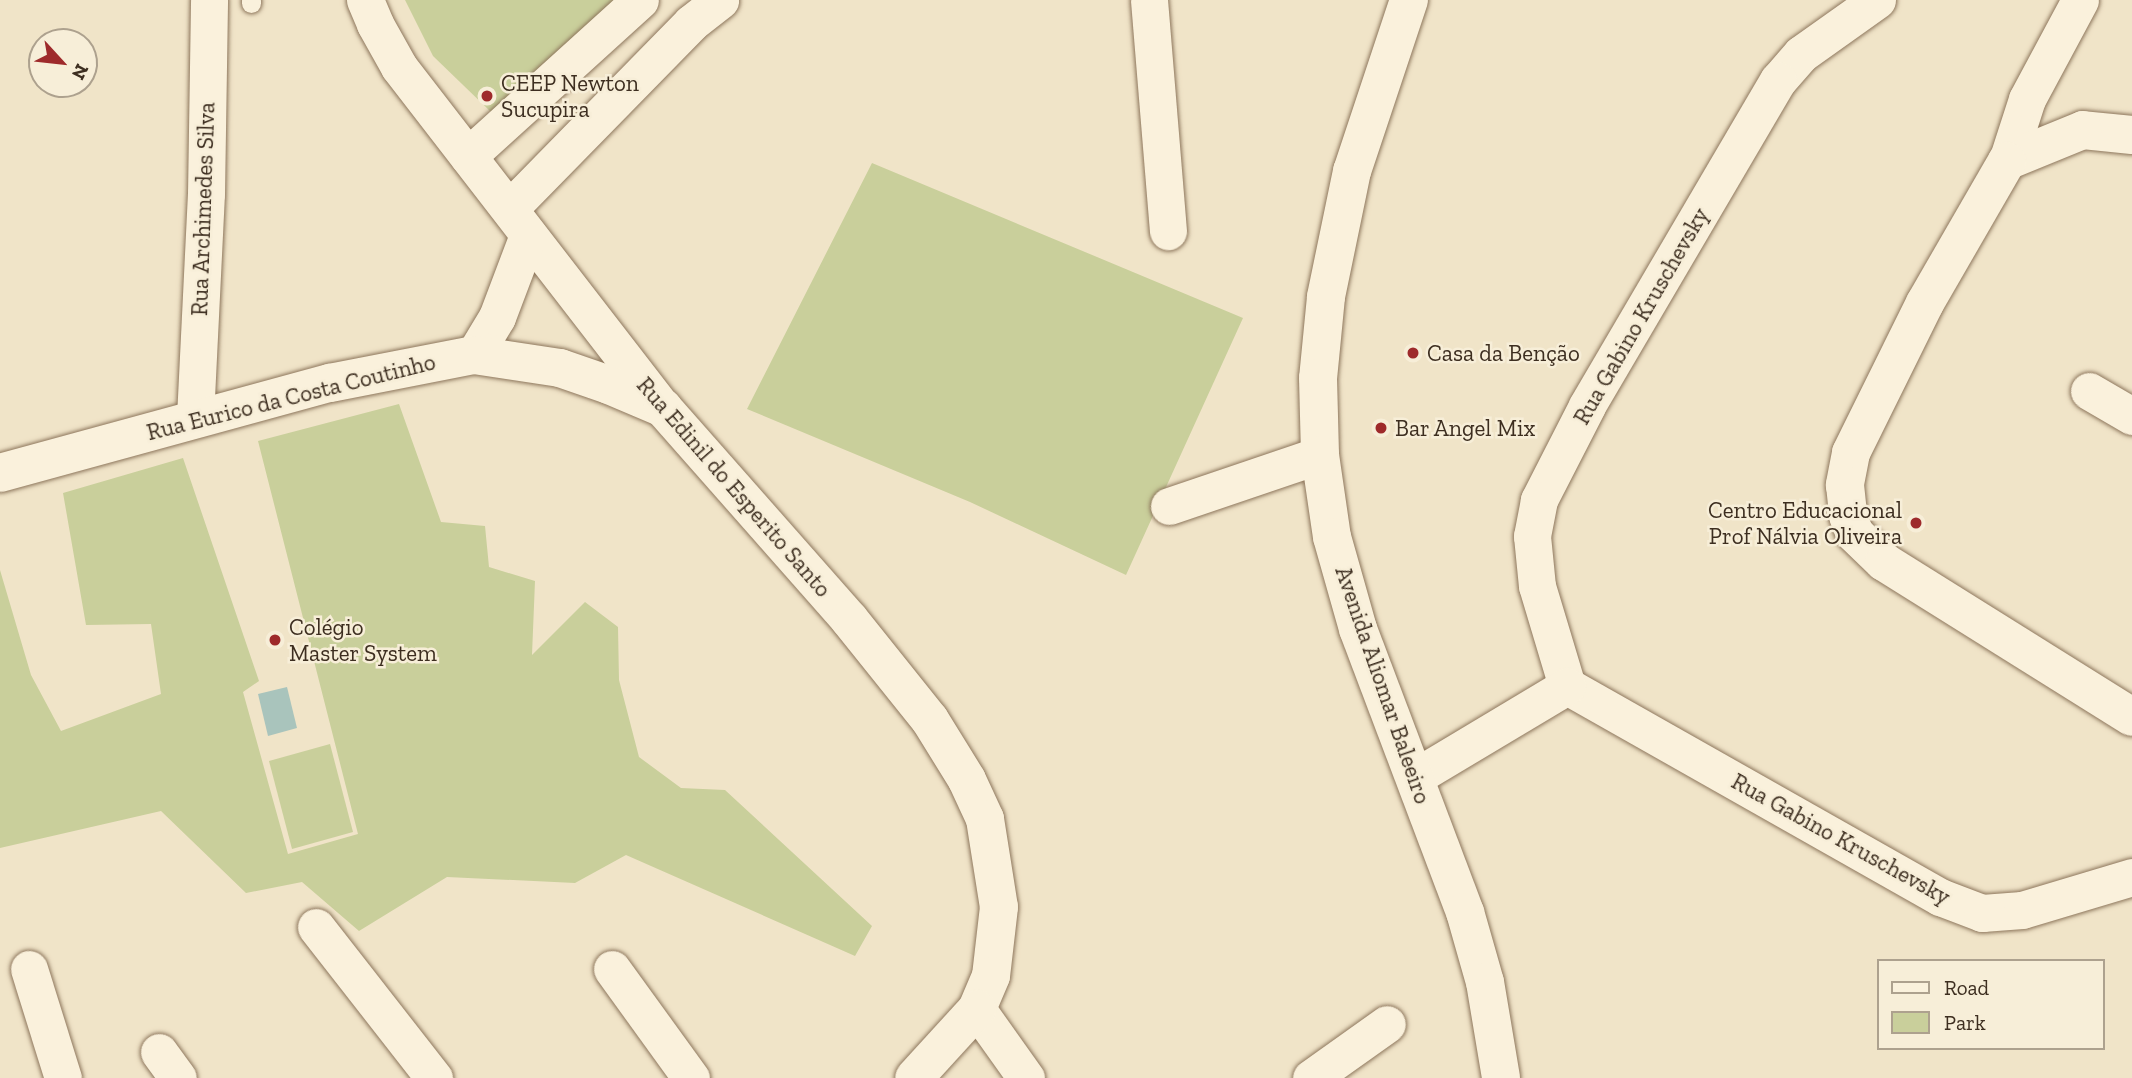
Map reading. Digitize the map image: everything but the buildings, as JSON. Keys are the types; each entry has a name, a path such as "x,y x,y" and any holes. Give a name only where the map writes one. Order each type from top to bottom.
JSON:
{"street":[{"name":"Rua Archimedes Silva","path":"195,418 205,194 209,0"},
{"name":"Rua Edinil do Esperito Santo","path":"365,0 400,67 468,156 663,408 849,619 930,720 967,780 985,819 999,906 991,976 977,1009 914,1078"},
{"path":"468,156 640,0"},
{"path":"474,355 497,317 519,221 691,23 720,0"},
{"path":"1149,0 1168,231"},
{"name":"Avenida Aliomar Baleeiro","path":"1409,0 1352,172 1326,297 1318,378 1320,455 1332,537 1358,629 1465,912 1479,958 1502,1078"},
{"name":"Rua Gabino Kruschevsky","path":"1877,0 1801,54 1778,80 1587,406 1538,499 1532,536 1537,586 1567,686 1940,897 1982,913 2022,910 2132,877"},
{"path":"2080,0 2027,99 2007,161 1925,303 1851,453 1845,485 1848,516 1855,534 1884,562 2132,717"},
{"path":"2007,161 2083,130 2132,135"},
{"name":"Rua Eurico da Costa Coutinho","path":"0,473 330,383 474,355 560,368 609,384 663,408"},
{"path":"2089,391 2132,416"},
{"path":"1169,506 1320,455"},
{"path":"1415,777 1567,686"},
{"path":"316,927 434,1078"},
{"path":"612,968 691,1078"},
{"path":"29,969 63,1078"},
{"path":"977,1009 1026,1078"},
{"path":"1311,1078 1387,1024"}],"green space":[{"name":"CEEP Newton Sucupira","path":"405,0 616,0 492,113 433,56"},
{"path":"872,163 1243,318 1126,575 970,502 747,409"},
{"path":"399,404 441,522 485,526 489,567 535,581 532,655 585,602 618,627 619,680 639,757 681,788 725,790 872,926 855,956 626,855 575,883 447,877 359,931 302,882 246,893 161,811 0,848 0,570 31,675 61,731 161,694 151,624 86,625 63,493 183,458 259,681 243,692 288,854 358,834 258,441"},
{"path":"330,744 353,832 292,849 269,761"}],"water":[{"path":"287,687 297,728 268,736 258,694"}],"place":[{"name":"CEEP Newton Sucupira","path":"487,96"},
{"name":"Casa da Benção","path":"1413,353"},
{"name":"Bar Angel Mix","path":"1381,428"},
{"name":"Centro Educacional Prof Nálvia Oliveira","path":"1916,523"},
{"name":"Colégio Master System","path":"275,640"}]}
